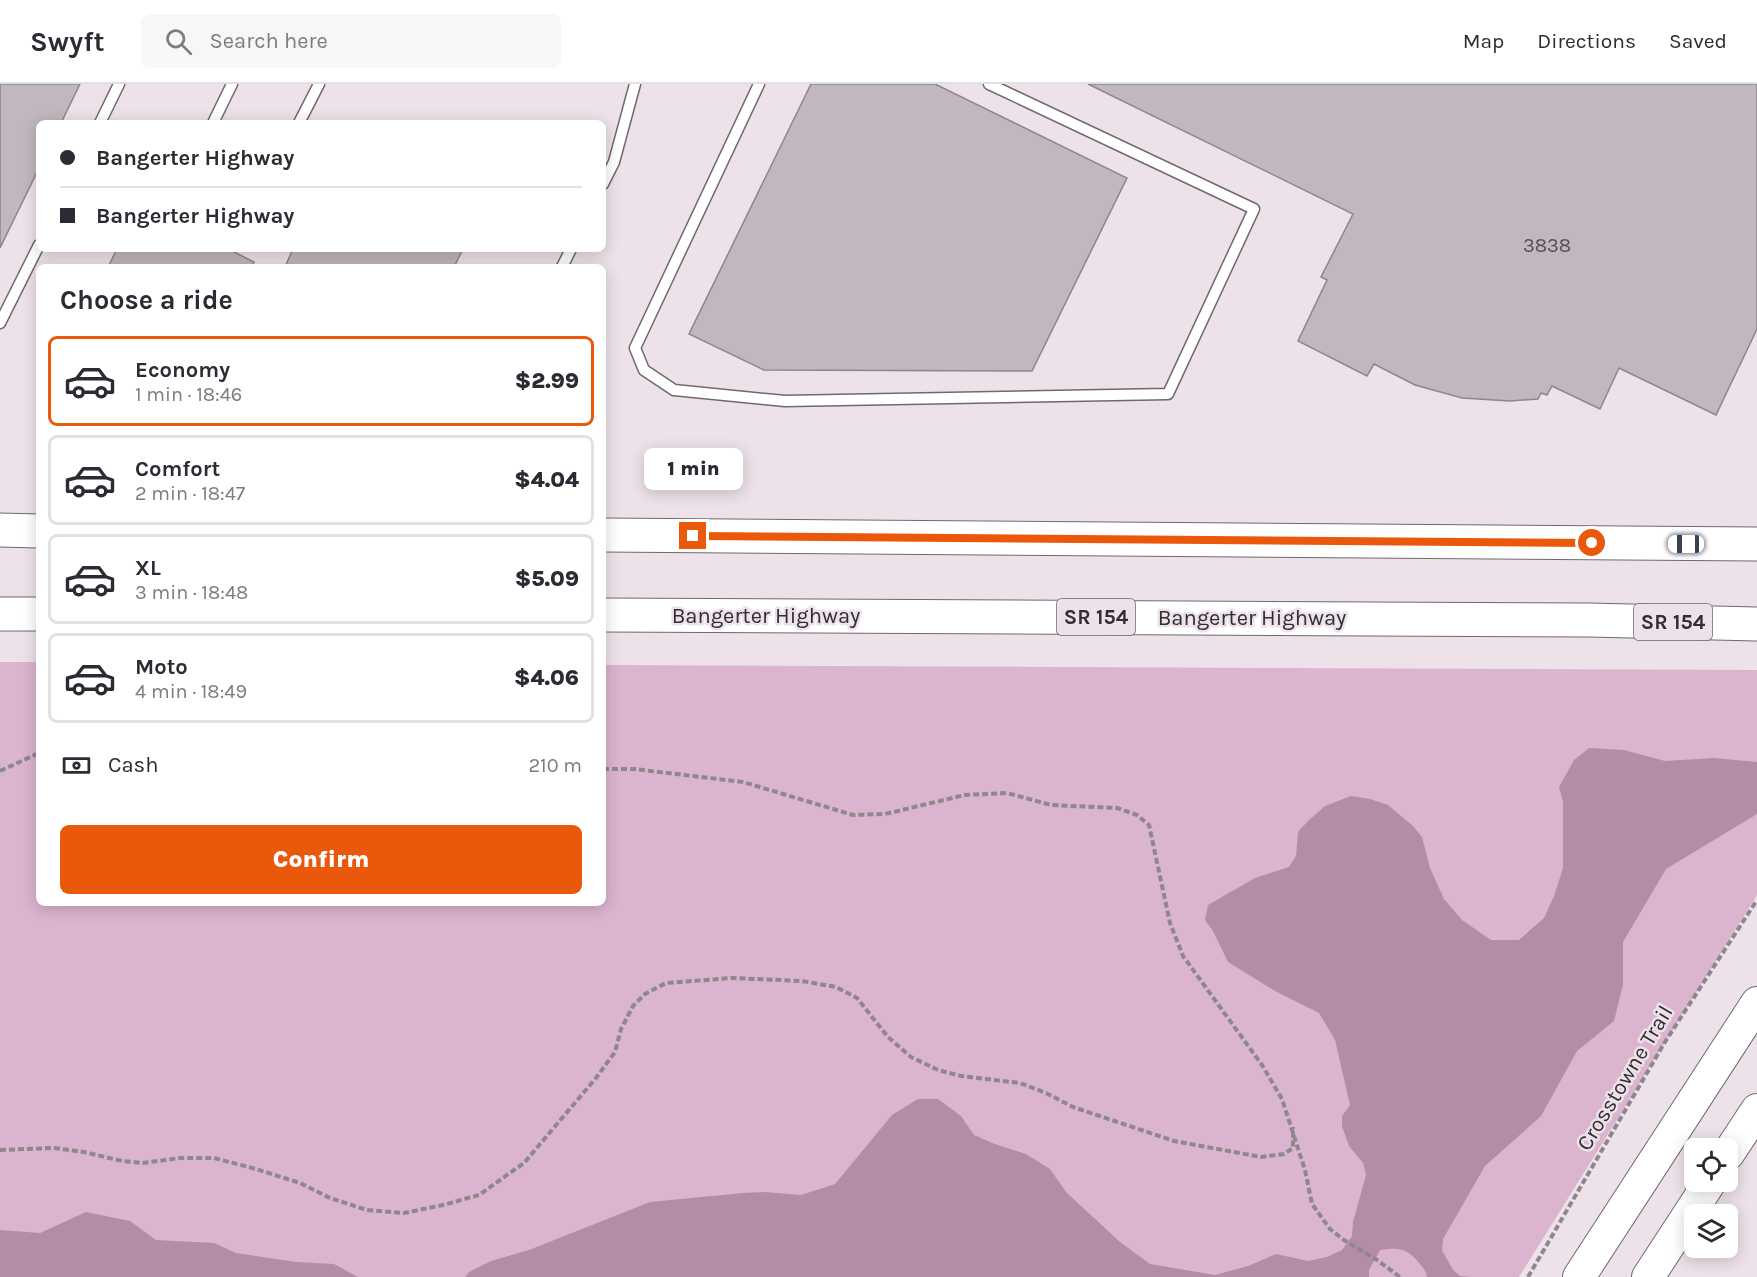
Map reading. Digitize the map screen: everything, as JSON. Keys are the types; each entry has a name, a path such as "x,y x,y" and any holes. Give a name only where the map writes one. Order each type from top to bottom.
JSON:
{"highway":[{"path":"0,530 36,531"},
{"path":"606,535 1757,544"},
{"path":"0,614 36,614"},
{"name":"Bangerter Highway","path":"606,615 1589,620 1757,624"}],"street":[{"path":"1579,1277 1757,1003"},
{"path":"1738,1139 1757,1110"},
{"path":"1648,1277 1703,1192"}],"lane":[{"path":"101,120 119,84"},
{"path":"214,120 232,84"},
{"path":"301,120 319,84"},
{"path":"606,178 614,162 635,84"},
{"path":"759,84 635,348 644,370 674,390 785,400 1168,394 1254,209 989,84"},
{"path":"0,323 36,251"}],"path":[{"path":"0,771 36,754"},
{"path":"606,769 634,769 743,782 853,815 885,814 965,795 1006,793 1051,805 1117,808 1137,815 1149,825 1170,923 1183,956 1262,1065 1282,1099 1293,1127 1312,1204 1330,1228 1344,1240 1400,1277"},
{"name":"Crosstowne Trail","path":"1528,1277 1665,1042 1757,900"},
{"path":"0,1150 54,1148 143,1163 180,1158 214,1158 300,1183 367,1210 404,1213 443,1205 479,1195 524,1163 560,1123 609,1061 615,1052 621,1029 633,1006 645,994 666,983 732,978 802,981 836,987 857,998 888,1037 911,1057 938,1070 960,1076 1020,1083 1073,1107 1174,1141 1261,1157 1284,1154 1293,1148 1293,1127"}],"shaded area":[{"path":"0,662 36,662 36,906 606,906 606,665 1757,670 1757,895 1519,1277 0,1277"},
{"path":"1589,748 1624,750 1665,761 1714,758 1757,762 1757,814 1666,869 1623,942 1623,985 1614,1021 1577,1051 1541,1116 1485,1166 1443,1239 1442,1250 1453,1270 1460,1276 1472,1277 1427,1277 1424,1269 1411,1255 1403,1250 1393,1249 1380,1250 1369,1270 1369,1277 465,1277 469,1272 491,1261 529,1250 650,1202 764,1192 801,1195 835,1184 892,1115 918,1099 938,1099 961,1116 974,1135 1026,1154 1050,1169 1066,1192 1120,1242 1150,1264 1215,1275 1248,1266 1276,1254 1308,1261 1327,1257 1342,1250 1352,1236 1353,1222 1366,1175 1363,1163 1349,1146 1342,1126 1342,1116 1350,1105 1335,1040 1319,1013 1275,991 1228,962 1205,920 1208,905 1255,878 1289,867 1296,856 1298,832 1325,806 1351,796 1388,805 1413,826 1422,837 1430,868 1444,899 1462,920 1491,940 1519,940 1544,918 1554,896 1563,868 1563,802 1559,787 1574,760"},
{"path":"86,1212 130,1221 156,1240 214,1243 236,1253 296,1262 334,1264 358,1277 0,1277 0,1230 40,1233"}],"building":[{"path":"0,84 80,84 62,120 36,120 36,174 0,248"},
{"path":"811,84 935,84 1127,178 1032,371 764,370 689,334"},
{"path":"1088,84 1757,84 1757,329 1716,415 1619,368 1600,409 1552,386 1547,395 1541,393 1538,399 1510,401 1462,398 1415,385 1374,364 1367,376 1298,341 1327,280 1321,277 1353,214"},
{"path":"116,252 234,252 254,262 253,264 110,264"},
{"path":"292,252 462,252 456,264 286,264"}],"route":[{"path":"693,536 1592,543"}]}
